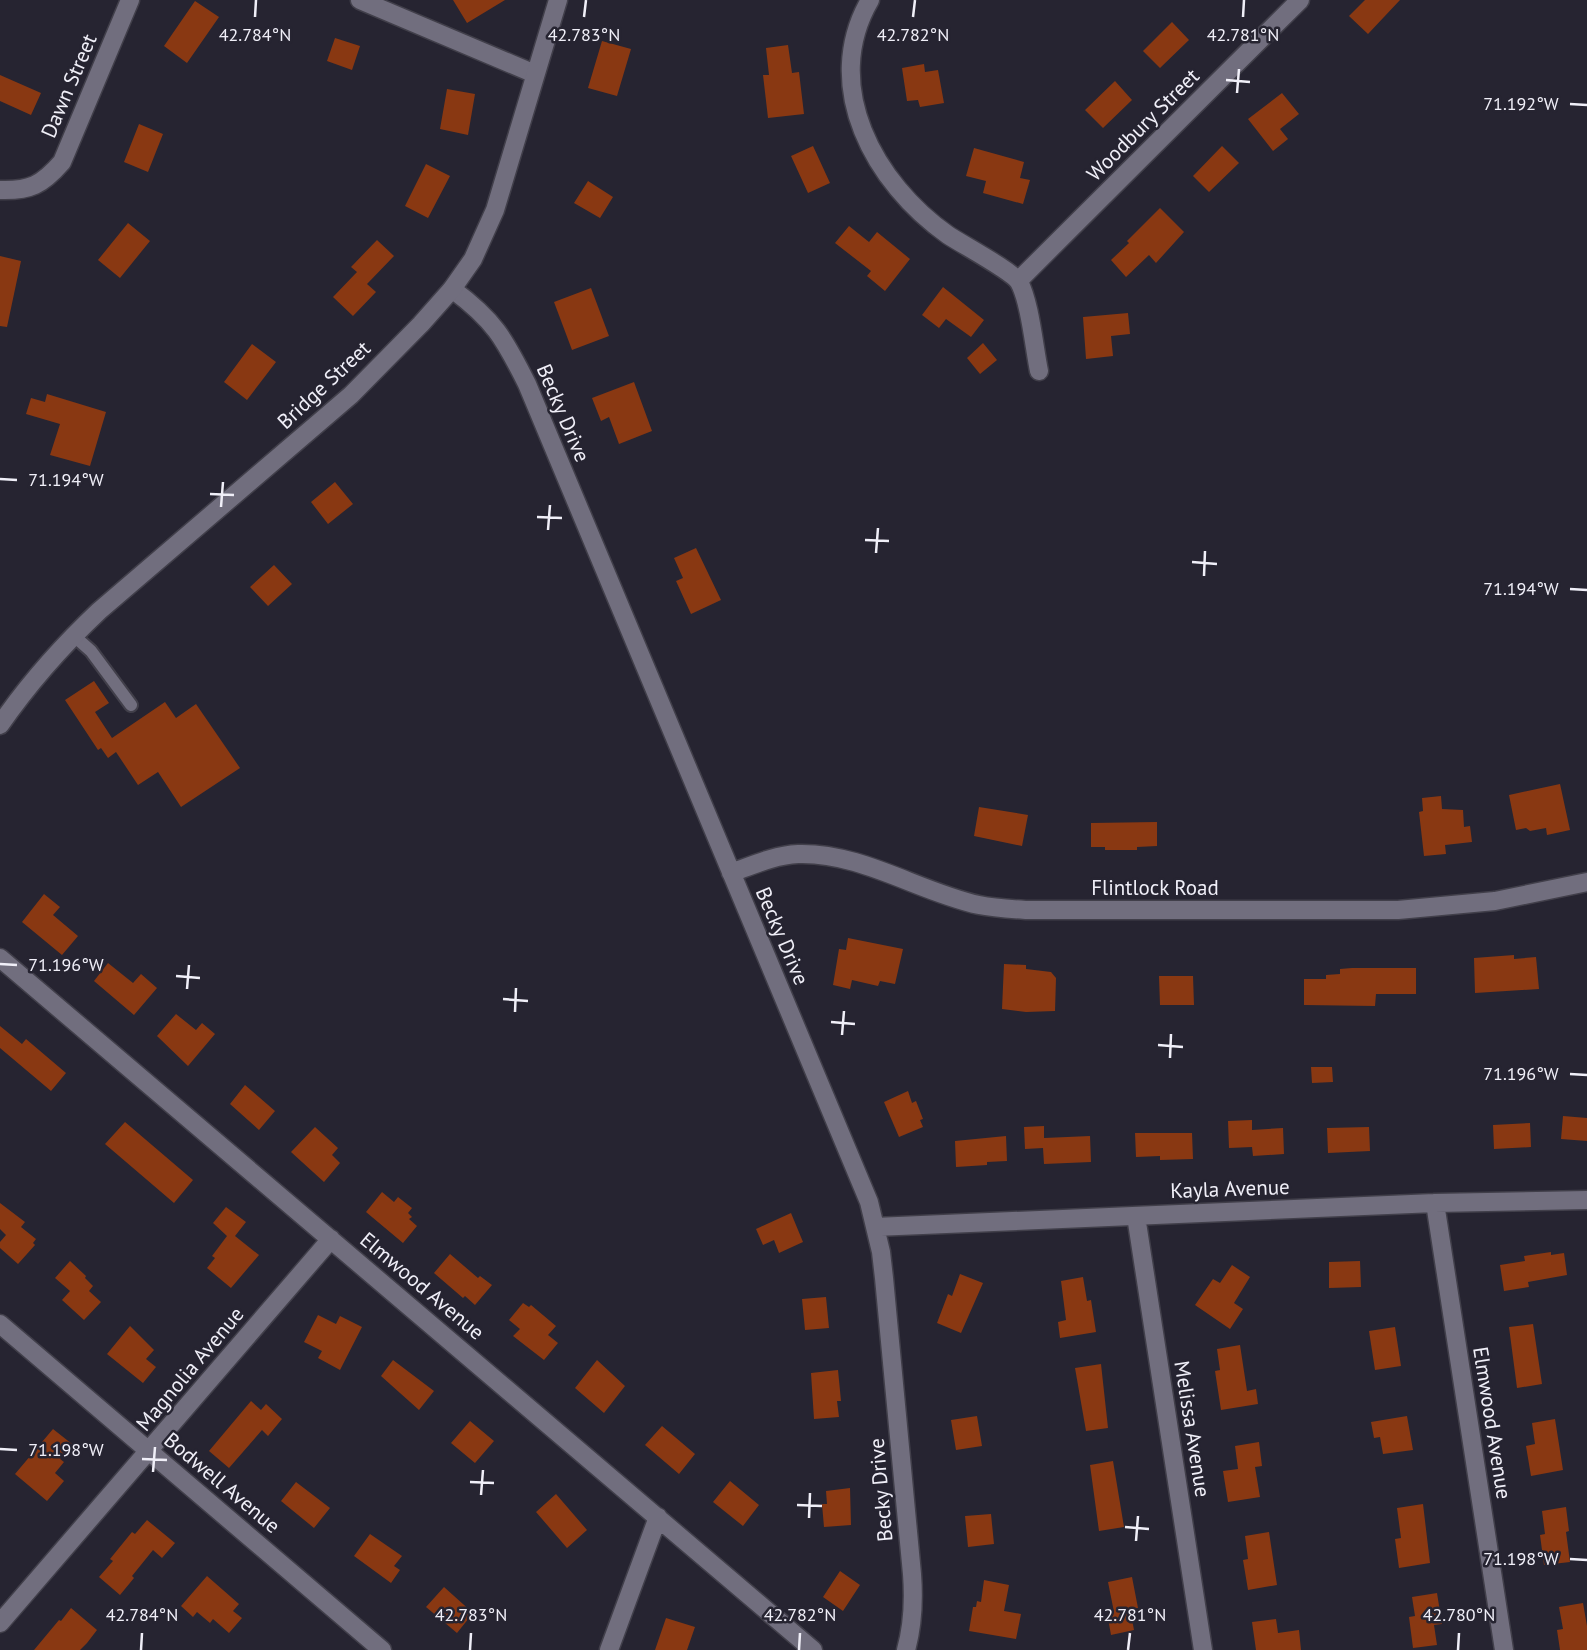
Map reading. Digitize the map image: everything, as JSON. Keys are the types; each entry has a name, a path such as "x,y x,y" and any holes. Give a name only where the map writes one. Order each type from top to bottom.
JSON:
{"street":[{"name":"Dawn Street","path":"0,190 25,190 47,180 62,162 130,0"},
{"path":"360,0 535,74"},
{"name":"Bridge Street","path":"0,724 24,690 73,635 351,395 452,289 473,259 495,210 558,0"},
{"path":"870,0 858,23 850,66 855,112 863,135 894,187 920,214 948,235 1006,270 1018,281 1029,318 1039,371"},
{"name":"Woodbury Street","path":"1018,281 1300,0"},
{"name":"Becky Drive","path":"452,289 492,323 506,342 527,384 864,1191 875,1227 884,1278 913,1584 913,1612 906,1650"},
{"name":"Flintlock Road","path":"731,873 775,858 798,854 820,856 887,873 979,905 1027,910 1410,909 1495,901 1587,882"},
{"name":"Elmwood Avenue","path":"0,958 813,1650"},
{"name":"Kayla Avenue","path":"875,1227 1435,1203 1587,1200"},
{"name":"Elmwood Avenue","path":"1435,1203 1504,1650"},
{"name":"Melissa Avenue","path":"1136,1216 1203,1650"},
{"name":"Magnolia Avenue","path":"0,1623 331,1239"},
{"name":"Bodwell Avenue","path":"0,1324 382,1650"},
{"path":"609,1650 658,1517"}],"lane":[{"path":"73,635 91,651 131,705"}],"building":[{"path":"453,0 505,0 467,23"},
{"path":"1365,0 1400,0 1368,34 1349,16"},
{"path":"195,1 219,17 187,63 164,46"},
{"path":"1172,22 1189,40 1160,68 1143,51"},
{"path":"335,38 360,46 352,70 327,61"},
{"path":"602,41 631,49 617,96 588,88"},
{"path":"788,45 792,73 799,72 804,114 768,118 763,75 769,75 766,48"},
{"path":"924,64 925,72 938,70 944,103 920,107 918,100 907,101 902,68"},
{"path":"0,75 41,93 31,115 0,101"},
{"path":"1115,81 1132,100 1103,128 1085,110"},
{"path":"447,89 475,94 468,135 440,129"},
{"path":"1282,93 1299,114 1280,129 1288,139 1273,151 1248,119"},
{"path":"139,124 163,134 148,172 124,162"},
{"path":"813,146 830,183 808,193 791,156"},
{"path":"1222,146 1239,163 1209,192 1193,176"},
{"path":"974,148 1024,162 1020,178 1030,180 1023,204 983,193 986,181 966,176"},
{"path":"426,164 450,176 428,218 405,206"},
{"path":"588,181 613,197 600,218 574,203"},
{"path":"1160,208 1184,232 1156,263 1149,255 1126,277 1111,260"},
{"path":"128,223 150,241 120,278 98,260"},
{"path":"849,226 869,242 877,232 910,259 885,291 867,276 871,271 835,243"},
{"path":"377,240 394,256 367,284 376,292 353,316 333,297 357,272 351,267"},
{"path":"0,256 21,261 7,327 0,326"},
{"path":"943,287 984,320 971,337 946,319 939,328 922,315"},
{"path":"591,288 609,336 572,350 554,302"},
{"path":"1128,313 1130,334 1111,336 1113,356 1086,359 1083,317"},
{"path":"983,343 997,360 980,374 967,358"},
{"path":"252,344 276,362 247,400 224,382"},
{"path":"634,382 652,431 619,444 609,417 601,421 592,398"},
{"path":"47,394 106,412 90,466 50,455 60,424 26,414 31,398 45,402"},
{"path":"335,482 353,504 328,524 311,502"},
{"path":"696,548 721,600 691,614 676,581 683,578 674,558"},
{"path":"274,565 292,584 268,606 250,587"},
{"path":"94,681 109,703 95,712 112,738 165,702 176,718 196,704 240,768 181,807 158,772 138,785 116,752 108,758 101,748 98,750 65,700"},
{"path":"1560,784 1570,830 1547,835 1546,828 1516,830 1509,795"},
{"path":"1441,796 1442,809 1463,810 1464,827 1470,826 1472,842 1445,845 1446,854 1424,856 1419,812 1423,811 1422,798"},
{"path":"979,807 1028,815 1022,846 974,836"},
{"path":"1157,822 1157,846 1137,847 1137,850 1091,847 1091,823"},
{"path":"44,894 60,907 53,915 78,936 62,955 22,922"},
{"path":"848,938 903,949 895,984 880,981 878,986 852,980 850,989 833,985 839,949 846,950"},
{"path":"1514,955 1514,959 1536,957 1539,989 1475,993 1474,958"},
{"path":"108,963 133,983 141,974 157,988 134,1015 94,981"},
{"path":"1004,964 1026,965 1026,969 1051,972 1056,978 1055,1011 1002,1009"},
{"path":"1416,968 1416,994 1376,994 1375,1006 1304,1005 1304,979 1326,979 1326,975 1340,974 1340,969"},
{"path":"1159,976 1193,976 1194,1005 1160,1005"},
{"path":"176,1014 196,1030 202,1023 215,1034 188,1066 157,1036"},
{"path":"0,1026 22,1044 26,1039 66,1073 51,1091 0,1048"},
{"path":"1311,1067 1332,1067 1333,1082 1312,1083"},
{"path":"245,1085 275,1111 259,1130 230,1104"},
{"path":"908,1091 912,1103 916,1101 923,1127 899,1137 884,1102"},
{"path":"1563,1116 1587,1118 1587,1141 1561,1139"},
{"path":"1252,1120 1252,1130 1283,1128 1284,1154 1253,1156 1252,1147 1229,1148 1228,1121"},
{"path":"125,1122 193,1180 174,1203 105,1144"},
{"path":"1530,1123 1531,1147 1494,1149 1493,1125"},
{"path":"1044,1126 1044,1138 1090,1136 1091,1162 1044,1164 1043,1148 1025,1149 1024,1127"},
{"path":"315,1127 338,1148 332,1155 340,1163 324,1182 291,1152"},
{"path":"1369,1127 1370,1151 1328,1153 1327,1128"},
{"path":"1135,1133 1192,1133 1193,1159 1160,1160 1160,1156 1136,1157"},
{"path":"1006,1136 1007,1161 956,1167 955,1141"},
{"path":"382,1192 394,1202 398,1197 412,1208 408,1213 412,1217 409,1219 417,1226 403,1243 366,1212"},
{"path":"0,1203 25,1222 21,1227 36,1239 33,1243 35,1245 18,1264 0,1248 0,1242 6,1235 0,1229"},
{"path":"226,1207 246,1222 235,1236 259,1255 231,1288 207,1268 215,1258 212,1256 227,1236 213,1223"},
{"path":"791,1213 803,1242 779,1253 774,1240 763,1245 756,1229"},
{"path":"1551,1252 1551,1255 1564,1253 1567,1275 1528,1282 1529,1287 1504,1291 1500,1265 1525,1261 1524,1256"},
{"path":"450,1254 478,1278 480,1276 492,1285 475,1305 434,1273"},
{"path":"70,1261 86,1276 93,1286 89,1291 101,1302 84,1320 62,1300 70,1291 55,1278"},
{"path":"1360,1261 1361,1287 1329,1288 1329,1262"},
{"path":"1232,1265 1250,1277 1234,1303 1243,1309 1230,1329 1195,1305 1213,1279 1220,1283"},
{"path":"960,1274 983,1283 961,1333 937,1323 948,1294 952,1296"},
{"path":"1083,1277 1087,1301 1091,1300 1096,1332 1060,1338 1058,1322 1066,1320 1061,1281"},
{"path":"826,1297 829,1328 805,1330 802,1299"},
{"path":"523,1303 529,1307 531,1305 556,1326 548,1335 558,1343 544,1360 513,1336 520,1329 509,1320"},
{"path":"318,1315 336,1324 340,1316 362,1327 340,1370 318,1358 322,1351 304,1342"},
{"path":"1533,1324 1542,1384 1517,1388 1509,1327"},
{"path":"130,1326 154,1350 146,1359 156,1367 143,1383 107,1354"},
{"path":"1395,1327 1401,1366 1375,1370 1369,1331"},
{"path":"1240,1345 1247,1391 1256,1389 1258,1404 1221,1410 1215,1371 1220,1370 1217,1349"},
{"path":"393,1360 434,1391 419,1410 381,1376"},
{"path":"597,1360 625,1386 604,1413 575,1388"},
{"path":"1101,1364 1108,1428 1086,1431 1075,1368"},
{"path":"838,1370 841,1401 837,1401 839,1417 814,1419 811,1373"},
{"path":"251,1401 261,1410 266,1404 282,1419 268,1436 262,1430 229,1468 209,1451"},
{"path":"977,1416 982,1446 956,1450 951,1420"},
{"path":"1407,1416 1413,1450 1383,1454 1380,1437 1374,1438 1371,1422"},
{"path":"1555,1419 1563,1470 1531,1476 1526,1446 1535,1444 1532,1423"},
{"path":"470,1421 494,1441 475,1463 451,1443"},
{"path":"662,1426 695,1454 679,1474 645,1445"},
{"path":"53,1429 72,1444 60,1459 64,1462 55,1473 64,1481 47,1501 15,1474"},
{"path":"1259,1442 1262,1466 1255,1467 1260,1497 1228,1502 1223,1471 1238,1469 1235,1446"},
{"path":"1113,1461 1124,1527 1099,1531 1090,1465"},
{"path":"730,1481 759,1505 743,1526 713,1502"},
{"path":"296,1482 330,1508 314,1528 281,1501"},
{"path":"850,1488 851,1525 824,1527 822,1504 827,1504 826,1491"},
{"path":"556,1494 587,1530 567,1548 536,1512"},
{"path":"1423,1504 1430,1563 1399,1568 1395,1539 1401,1538 1397,1508"},
{"path":"1566,1507 1570,1562 1544,1565 1540,1535 1545,1534 1542,1511"},
{"path":"991,1514 994,1544 968,1547 965,1516"},
{"path":"147,1520 175,1543 162,1558 153,1550 120,1595 99,1577 132,1532 135,1534"},
{"path":"1269,1532 1277,1585 1248,1590 1243,1560 1248,1559 1245,1536"},
{"path":"370,1534 402,1556 394,1566 400,1570 391,1583 354,1556"},
{"path":"840,1571 860,1585 843,1611 823,1597"},
{"path":"207,1576 239,1604 233,1611 242,1618 229,1633 213,1619 210,1623 197,1612 193,1617 181,1606"},
{"path":"1132,1577 1138,1608 1130,1609 1134,1630 1111,1635 1107,1613 1114,1612 1108,1582"},
{"path":"984,1580 1009,1585 1004,1611 1021,1614 1016,1639 969,1631 973,1607 976,1607 977,1601 981,1602"},
{"path":"444,1587 473,1613 457,1633 426,1607"},
{"path":"1437,1593 1442,1624 1434,1625 1437,1645 1413,1648 1409,1617 1415,1616 1412,1597"},
{"path":"1583,1603 1587,1650 1560,1650 1557,1630 1563,1629 1559,1607"},
{"path":"71,1608 97,1630 87,1643 80,1650 34,1650 59,1620 61,1621"},
{"path":"666,1618 695,1627 687,1650 655,1650"},
{"path":"1276,1619 1278,1633 1299,1630 1301,1650 1256,1650 1252,1622"}]}
